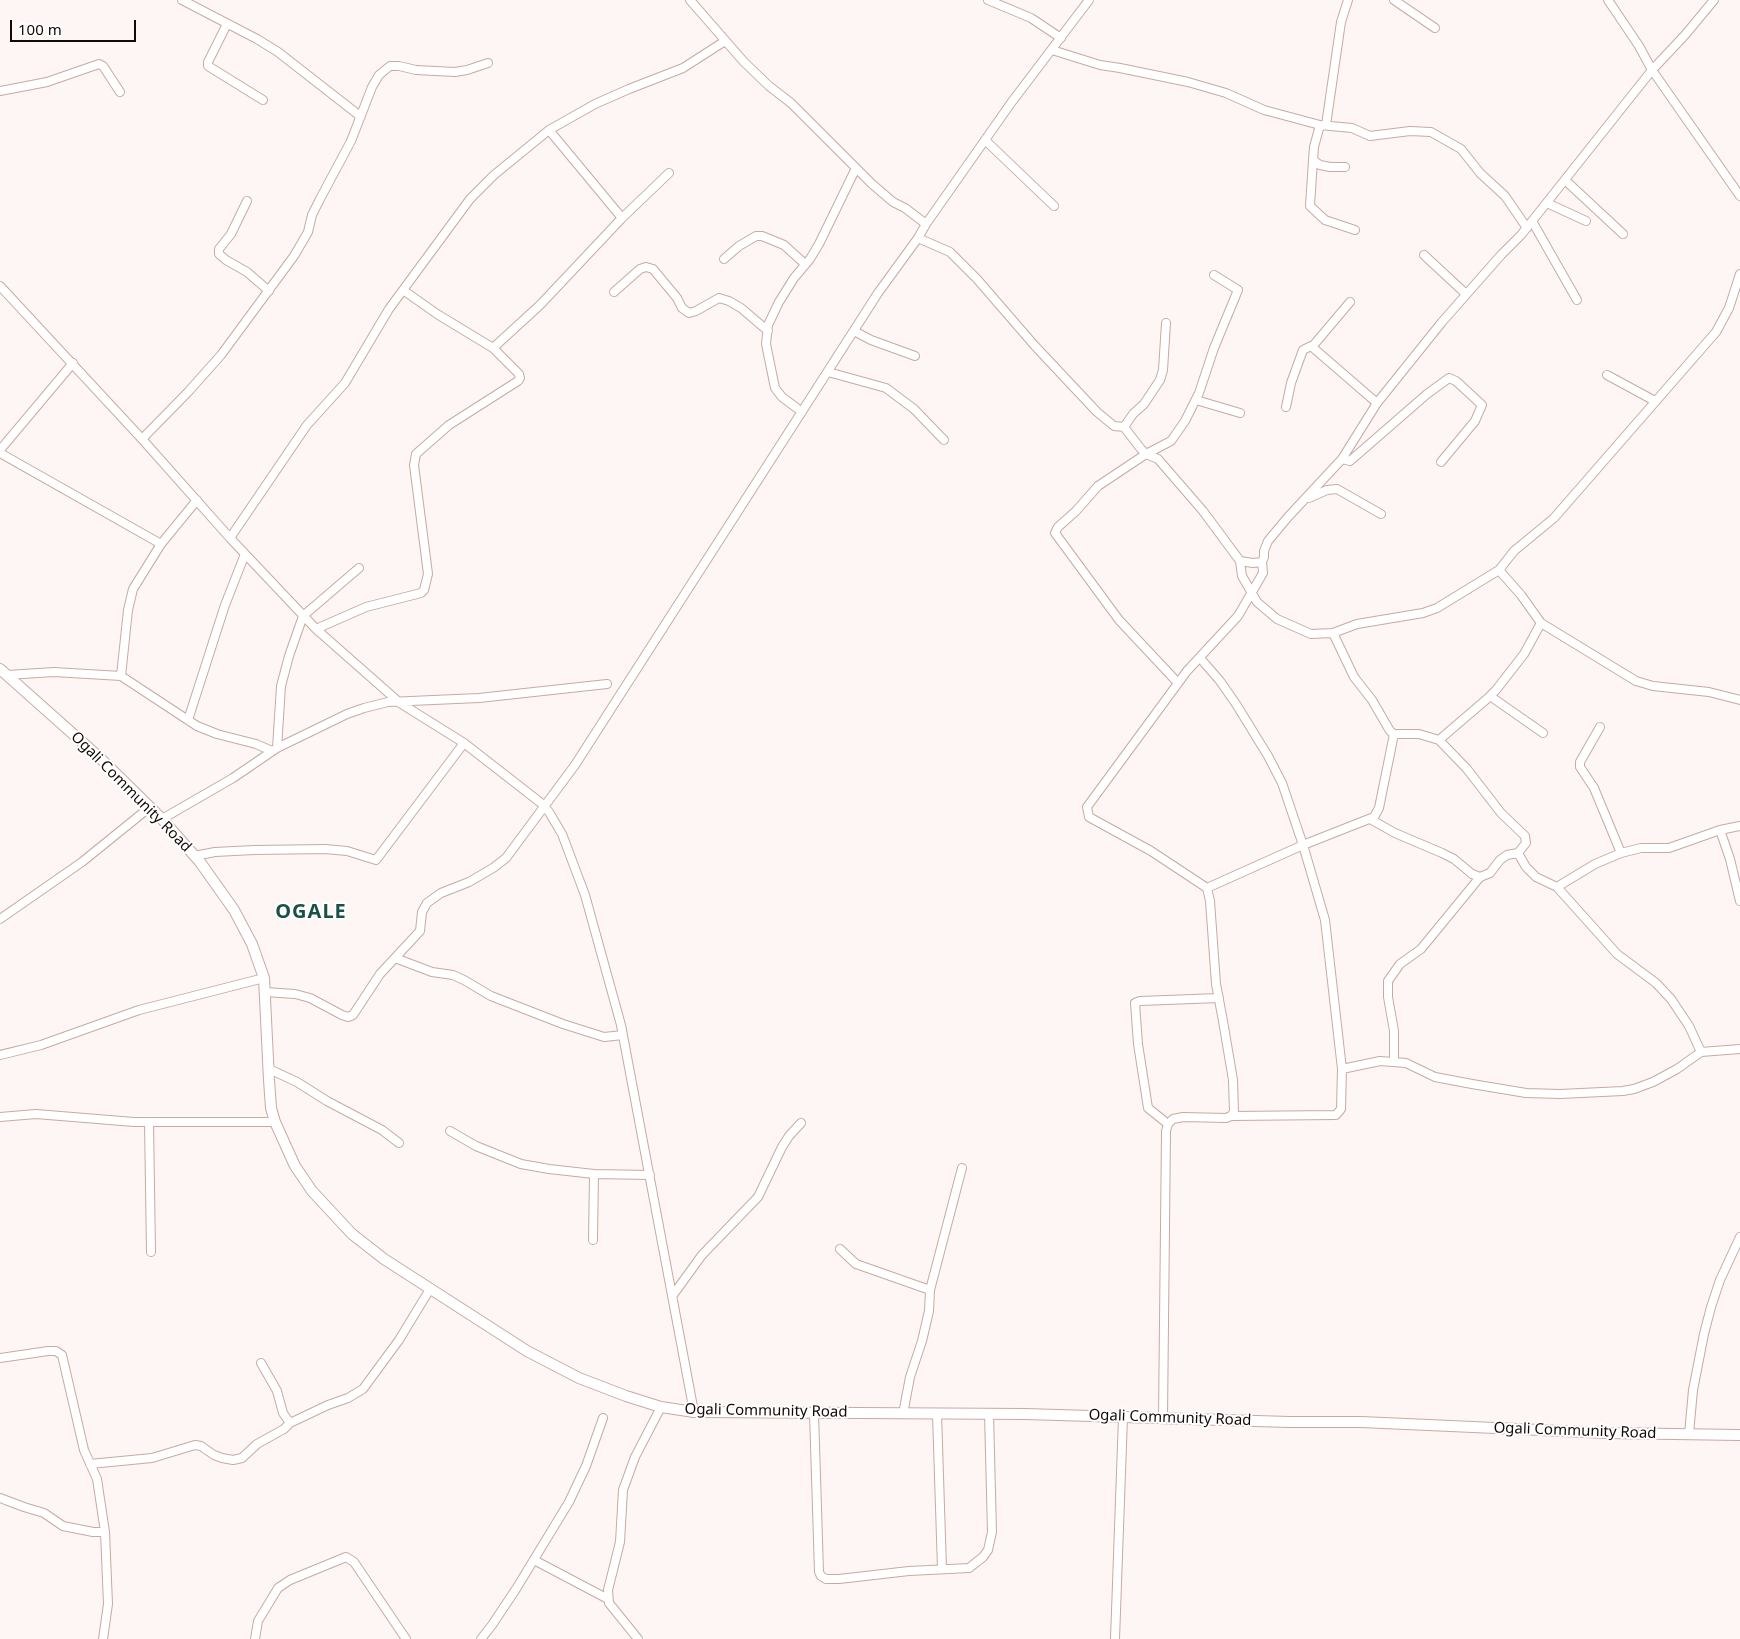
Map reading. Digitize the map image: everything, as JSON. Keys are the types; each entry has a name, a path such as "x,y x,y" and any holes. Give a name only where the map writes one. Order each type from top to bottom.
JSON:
{"street":[{"path":"182,0 278,52 360,116"},
{"path":"690,0 744,62 769,86 791,103 893,202 905,208 926,224"},
{"path":"988,0 1031,18 1061,38"},
{"path":"265,992 295,994 310,998 348,1017 353,1015 380,974 420,931 422,912 427,903 441,893 469,882 506,858 545,807 633,676 878,293 985,140 1089,0"},
{"path":"1348,0 1341,22 1323,125 1314,147 1310,206 1325,220 1355,230"},
{"path":"1394,0 1435,28"},
{"path":"1608,0 1639,46 1652,70 1740,196"},
{"path":"1231,1116 1234,1112 1232,1080 1216,984 1210,901 1207,888 1151,851 1089,817 1087,808 1178,683 1238,616 1263,574 1262,562 1268,541 1342,459 1377,403 1466,294 1530,224 1652,70 1686,35 1714,0"},
{"path":"226,24 208,62 208,66 263,100"},
{"path":"230,538 307,425 345,383 381,322 470,199 549,130 595,104 683,68 725,41"},
{"path":"1052,50 1100,65 1188,82 1226,93 1264,110 1323,125 1352,128 1370,136 1410,131 1431,132 1445,138 1461,149 1480,173 1505,196 1530,224 1577,300"},
{"path":"142,439 188,392 221,354 294,256 308,232 312,215 351,141 372,87 379,75 390,66 416,70 455,72 488,63"},
{"path":"0,90 47,82 99,64 103,66 120,92"},
{"path":"549,130 622,218"},
{"path":"985,140 1054,206"},
{"path":"1313,160 1320,165 1345,167"},
{"path":"802,412 782,397 775,388 766,344 768,325 779,302 819,244 856,168"},
{"path":"492,348 540,305 622,218 669,173"},
{"path":"1565,180 1623,234"},
{"path":"247,201 231,234 219,250 219,254 247,272 269,291"},
{"path":"1547,203 1586,221"},
{"path":"724,259 744,243 756,236 762,236 784,245 805,264"},
{"path":"918,238 950,252 977,279 1035,346 1097,412 1114,426 1124,427 1146,454 1158,459 1203,511 1240,562 1242,576 1257,602 1282,622 1310,634 1333,634 1356,624 1423,613 1437,608 1499,570 1514,550 1554,518 1716,332 1728,308 1740,274"},
{"path":"1424,255 1466,294"},
{"path":"614,292 640,269 646,267 653,269 671,290 682,308 689,313 719,298 729,300 768,331"},
{"path":"1178,683 1119,620 1056,533 1058,527 1076,511 1098,486 1146,454 1171,441 1185,421 1196,400 1238,290 1214,275"},
{"path":"0,286 73,363 230,538 316,629 400,703 464,743 545,807 562,834 585,895 623,1035 694,1412"},
{"path":"316,629 366,607 424,590 428,574 414,464 416,454 449,425 519,380 519,374 492,348 437,314 403,290"},
{"path":"1286,407 1291,383 1304,350 1312,347 1350,302"},
{"path":"1124,427 1133,414 1144,404 1160,380 1163,370 1166,323"},
{"path":"854,331 871,340 915,356"},
{"path":"1312,347 1377,403"},
{"path":"73,363 0,452 161,544"},
{"path":"828,372 886,388 914,409 944,440"},
{"path":"1607,375 1655,402"},
{"path":"1342,459 1350,461 1427,394 1449,378 1482,405 1475,421 1441,462"},
{"path":"1196,400 1240,413"},
{"path":"1305,500 1327,490 1338,489 1381,514"},
{"path":"121,676 130,596 142,572 161,544 197,500"},
{"path":"188,720 225,605 246,554"},
{"path":"1240,562 1262,562"},
{"path":"275,749 281,686 303,616 359,568"},
{"path":"1499,570 1521,595 1541,623 1636,682 1652,686 1709,692 1740,700"},
{"path":"1439,740 1490,696 1524,654 1541,623"},
{"path":"1333,634 1354,677 1372,700 1390,731 1404,736 1419,734 1439,740 1467,769 1501,813 1525,836 1526,843 1518,853 1507,855 1500,860 1490,873 1480,877 1421,949 1400,964 1388,981 1388,997 1394,1032 1394,1061"},
{"path":"1163,1418 1166,1136 1168,1124 1173,1119 1183,1117 1226,1118 1231,1116 1336,1115 1340,1109 1342,1069 1325,920 1282,783 1268,756 1231,696 1200,658"},
{"path":"3,672 63,672 121,676 204,729 236,740 275,749"},
{"name":"Ogali Community Road","path":"3,672 100,758 162,819 194,856 234,910 252,944 264,978 271,1108 275,1122 295,1166 307,1185 325,1207 352,1234 371,1249 430,1289 527,1351 595,1386 661,1407 694,1412 989,1414 1361,1422 1607,1432 1740,1435"},
{"path":"162,819 233,778 275,749 364,708 388,702 400,703 479,698 607,684"},
{"path":"1490,696 1543,733"},
{"path":"1600,727 1580,762 1580,767 1594,788 1621,853"},
{"path":"1207,888 1303,845 1370,819 1377,814 1394,734"},
{"path":"194,856 215,852 325,849 347,851 376,860 464,743"},
{"path":"0,919 82,862 150,807"},
{"path":"1370,819 1395,833 1442,853 1476,877 1480,877"},
{"path":"1557,887 1595,864 1621,853 1641,848 1669,848 1720,830 1740,826"},
{"path":"1720,830 1730,859 1740,901"},
{"path":"1518,853 1526,867 1536,877 1557,887 1618,954 1656,983 1671,999 1689,1026 1701,1052"},
{"path":"395,958 432,972 452,975 491,996 564,1024 604,1037 623,1035"},
{"path":"0,1055 41,1045 138,1010 264,978"},
{"path":"1168,1124 1148,1108 1138,1044 1135,1003 1140,1001 1219,998"},
{"path":"1342,1069 1380,1061 1394,1061 1406,1063 1435,1077 1526,1093 1617,1092 1634,1089 1653,1082 1677,1069 1701,1052 1740,1048"},
{"path":"269,1069 382,1130 399,1143"},
{"path":"0,1117 36,1114 149,1122 275,1122"},
{"path":"149,1122 151,1252"},
{"path":"673,1295 702,1255 758,1197 782,1147 801,1122"},
{"path":"450,1131 476,1146 521,1164 594,1174 650,1174"},
{"path":"903,1414 910,1377 927,1318 930,1290 962,1168"},
{"path":"593,1240 594,1174"},
{"path":"1689,1434 1693,1390 1704,1334 1720,1280 1740,1237"},
{"path":"840,1249 856,1264 930,1290"},
{"path":"90,1464 152,1458 195,1445 201,1446 214,1456 232,1460 242,1458 257,1444 284,1429 290,1423 333,1402 348,1398 363,1389 399,1340 430,1289"},
{"path":"0,1358 48,1351 56,1351 62,1355 84,1450 97,1479 105,1532 108,1604 103,1639"},
{"path":"262,1363 277,1391 283,1413 290,1423"},
{"path":"638,1639 614,1610 608,1599 608,1590 620,1542 623,1490 635,1457 661,1407"},
{"path":"814,1413 819,1572 826,1579 972,1566 988,1550 991,1540 989,1414"},
{"path":"937,1414 942,1569"},
{"path":"1115,1639 1123,1417"},
{"path":"481,1639 534,1560 569,1502 586,1466 603,1418"},
{"path":"0,1498 44,1512 62,1526 92,1532 105,1532"},
{"path":"255,1639 258,1621 278,1588 290,1580 346,1557 354,1562 406,1639"},
{"path":"534,1560 608,1599"}],"district":[{"name":"OGALE","path":"311,912"}]}
